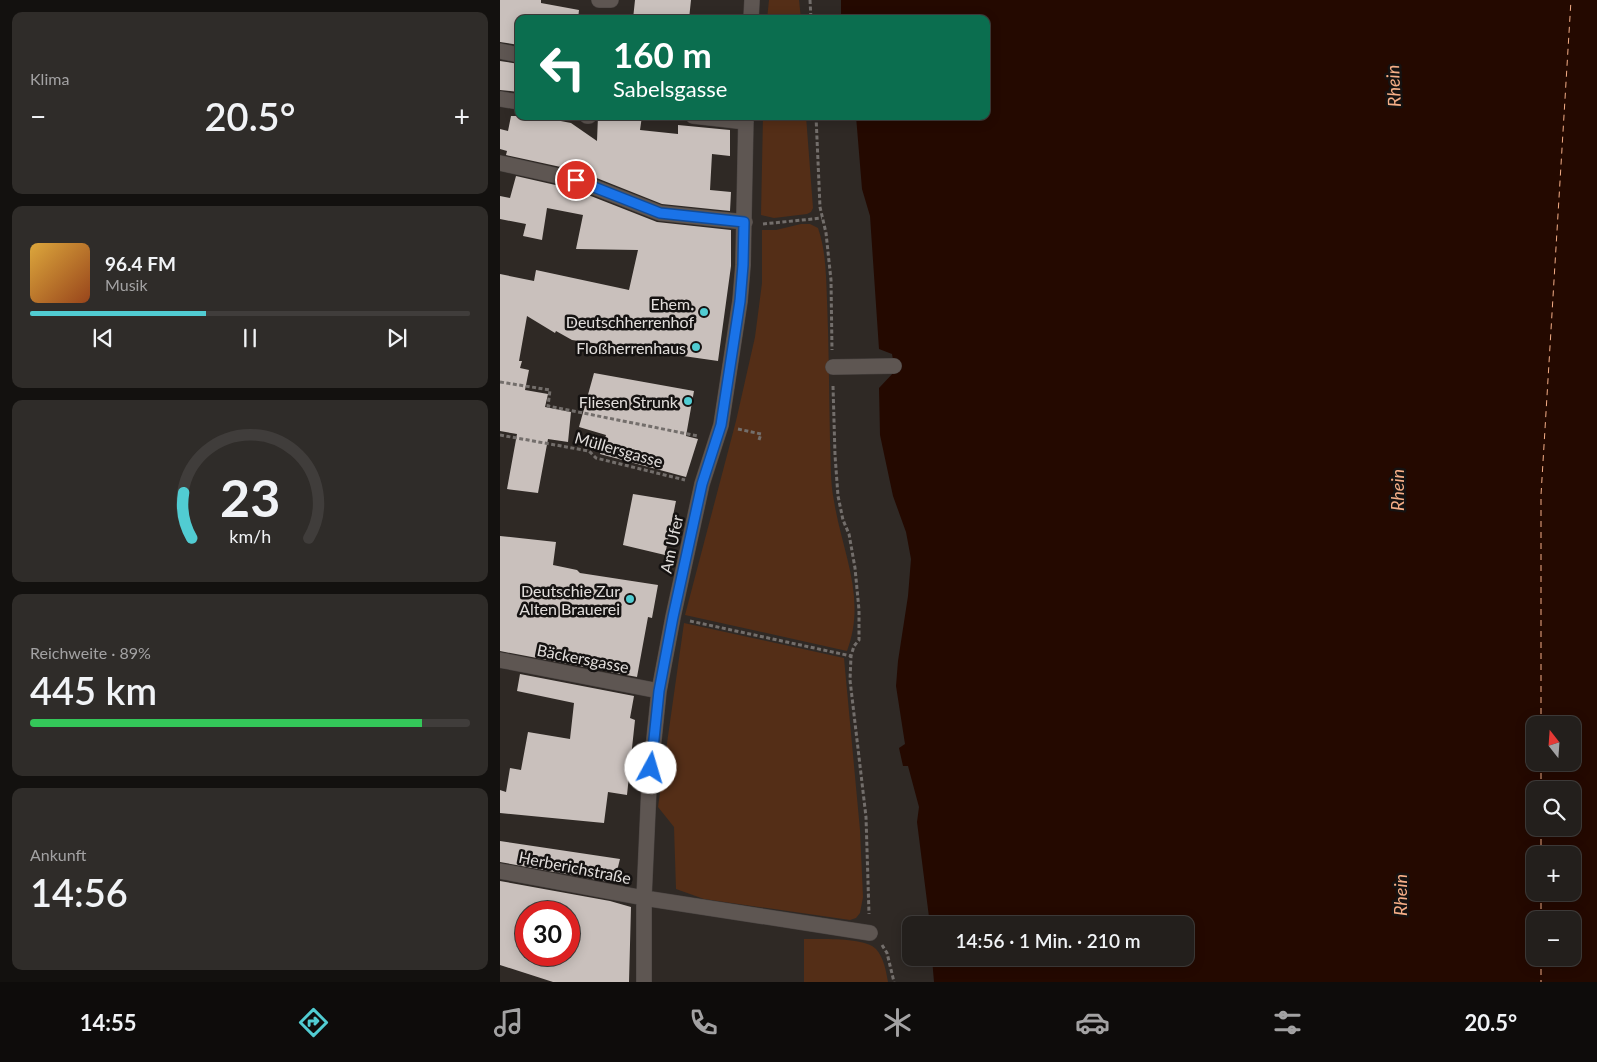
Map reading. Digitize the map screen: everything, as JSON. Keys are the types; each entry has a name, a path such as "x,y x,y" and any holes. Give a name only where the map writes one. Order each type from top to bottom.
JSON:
{"street":[{"path":"599,0 611,0"},
{"path":"751,15 752,0"},
{"path":"500,52 515,54"},
{"path":"500,99 515,101"},
{"name":"Am Ufer","path":"644,982 644,898 649,787 659,691 702,484 721,425 740,301 743,265 746,120"},
{"path":"500,163 576,180 660,213 744,222"},
{"path":"833,367 894,366"},
{"name":"Bäckersgasse","path":"500,660 659,691"},
{"name":"Herberichstraße","path":"500,871 644,898 870,933"}],"path":[{"path":"810,0 811,15"},
{"path":"816,120 822,218 826,234 831,280 835,455 838,496 843,520 849,534 855,568 859,610 859,640 854,646 851,656 850,680 866,817 870,933 880,940 887,953 894,982"},
{"path":"744,222 765,224 822,218"},
{"path":"500,382 550,390 548,406 716,440"},
{"path":"721,425 761,434 759,440"},
{"name":"Müllersgasse","path":"500,435 589,451 596,458 702,484"},
{"path":"673,617 851,656"}],"shaded area":[{"path":"769,0 799,0 801,15 767,15"},
{"path":"763,120 806,120 813,208 807,214 774,218 761,215"},
{"path":"801,224 810,224 818,228 823,245 825,263 832,486 854,594 853,631 847,651 685,615 736,421 755,337 762,283 762,230 776,230"},
{"path":"684,623 844,658 860,830 863,897 860,913 856,918 850,920 704,899 676,889 674,827 658,807"},
{"path":"804,939 853,941 870,945 881,956 888,982 804,982"}],"water":[{"name":"Rhein","path":"841,0 1597,0 1597,982 934,982 933,966 1194,966 1194,916 929,916 917,822 919,807 908,766 903,766 899,748 905,744 896,686 911,559 906,532 893,496 880,435 879,388 895,371 892,354 879,349 870,216 862,189 856,120 990,120 990,15 841,15"}],"building":[{"path":"500,0 541,0 541,3 579,10 578,15 515,15 515,44 500,42"},
{"path":"635,0 691,0 689,15 633,15"},
{"path":"500,61 515,63 515,92 500,90"},
{"path":"511,116 515,116 515,120 556,120 571,123 597,141 598,120 641,120 640,130 678,134 678,125 730,130 730,156 712,154 710,190 731,192 730,211 662,204 579,171 506,155 507,151 500,149 500,129 508,131"},
{"path":"516,176 573,189 657,222 731,230 731,266 718,361 572,340 556,331 555,333 527,316 519,361 522,361 520,368 529,370 525,390 548,394 545,407 571,412 568,442 548,439 538,493 507,489 517,434 500,431 500,274 534,281 536,270 629,290 638,250 576,249 583,215 547,208 542,240 523,236 526,224 500,219 500,196 510,198"},
{"path":"594,373 694,391 686,436 698,439 686,477 600,454 606,435 579,427"},
{"path":"633,494 676,501 665,555 623,545"},
{"path":"500,536 556,542 553,565 577,570 580,573 658,585 652,618 648,617 637,677 500,651"},
{"path":"520,674 634,696 630,718 635,720 627,795 608,792 604,823 500,813 500,790 506,792 510,768 521,770 528,732 570,739 574,703 517,691"},
{"path":"500,841 620,859 614,883 500,862"},
{"path":"500,881 610,901 631,907 629,982 553,982 500,965"}],"ferry route":[{"path":"1541,716 1541,495 1571,0"},
{"path":"1541,771 1541,781"},
{"path":"1541,836 1541,846"},
{"path":"1541,901 1541,911"},
{"path":"1541,966 1541,982"}],"place":[{"name":"Ehem. Deutschherrenhof","path":"704,312"},
{"name":"Floßherrenhaus","path":"696,347"},
{"name":"Fliesen Strunk","path":"688,401"},
{"name":"Deutschie Zur Alten Brauerei","path":"630,599"}],"route":[{"path":"576,180 660,213 744,222 740,301 721,425 702,484 673,617 659,691 651,768"}]}
